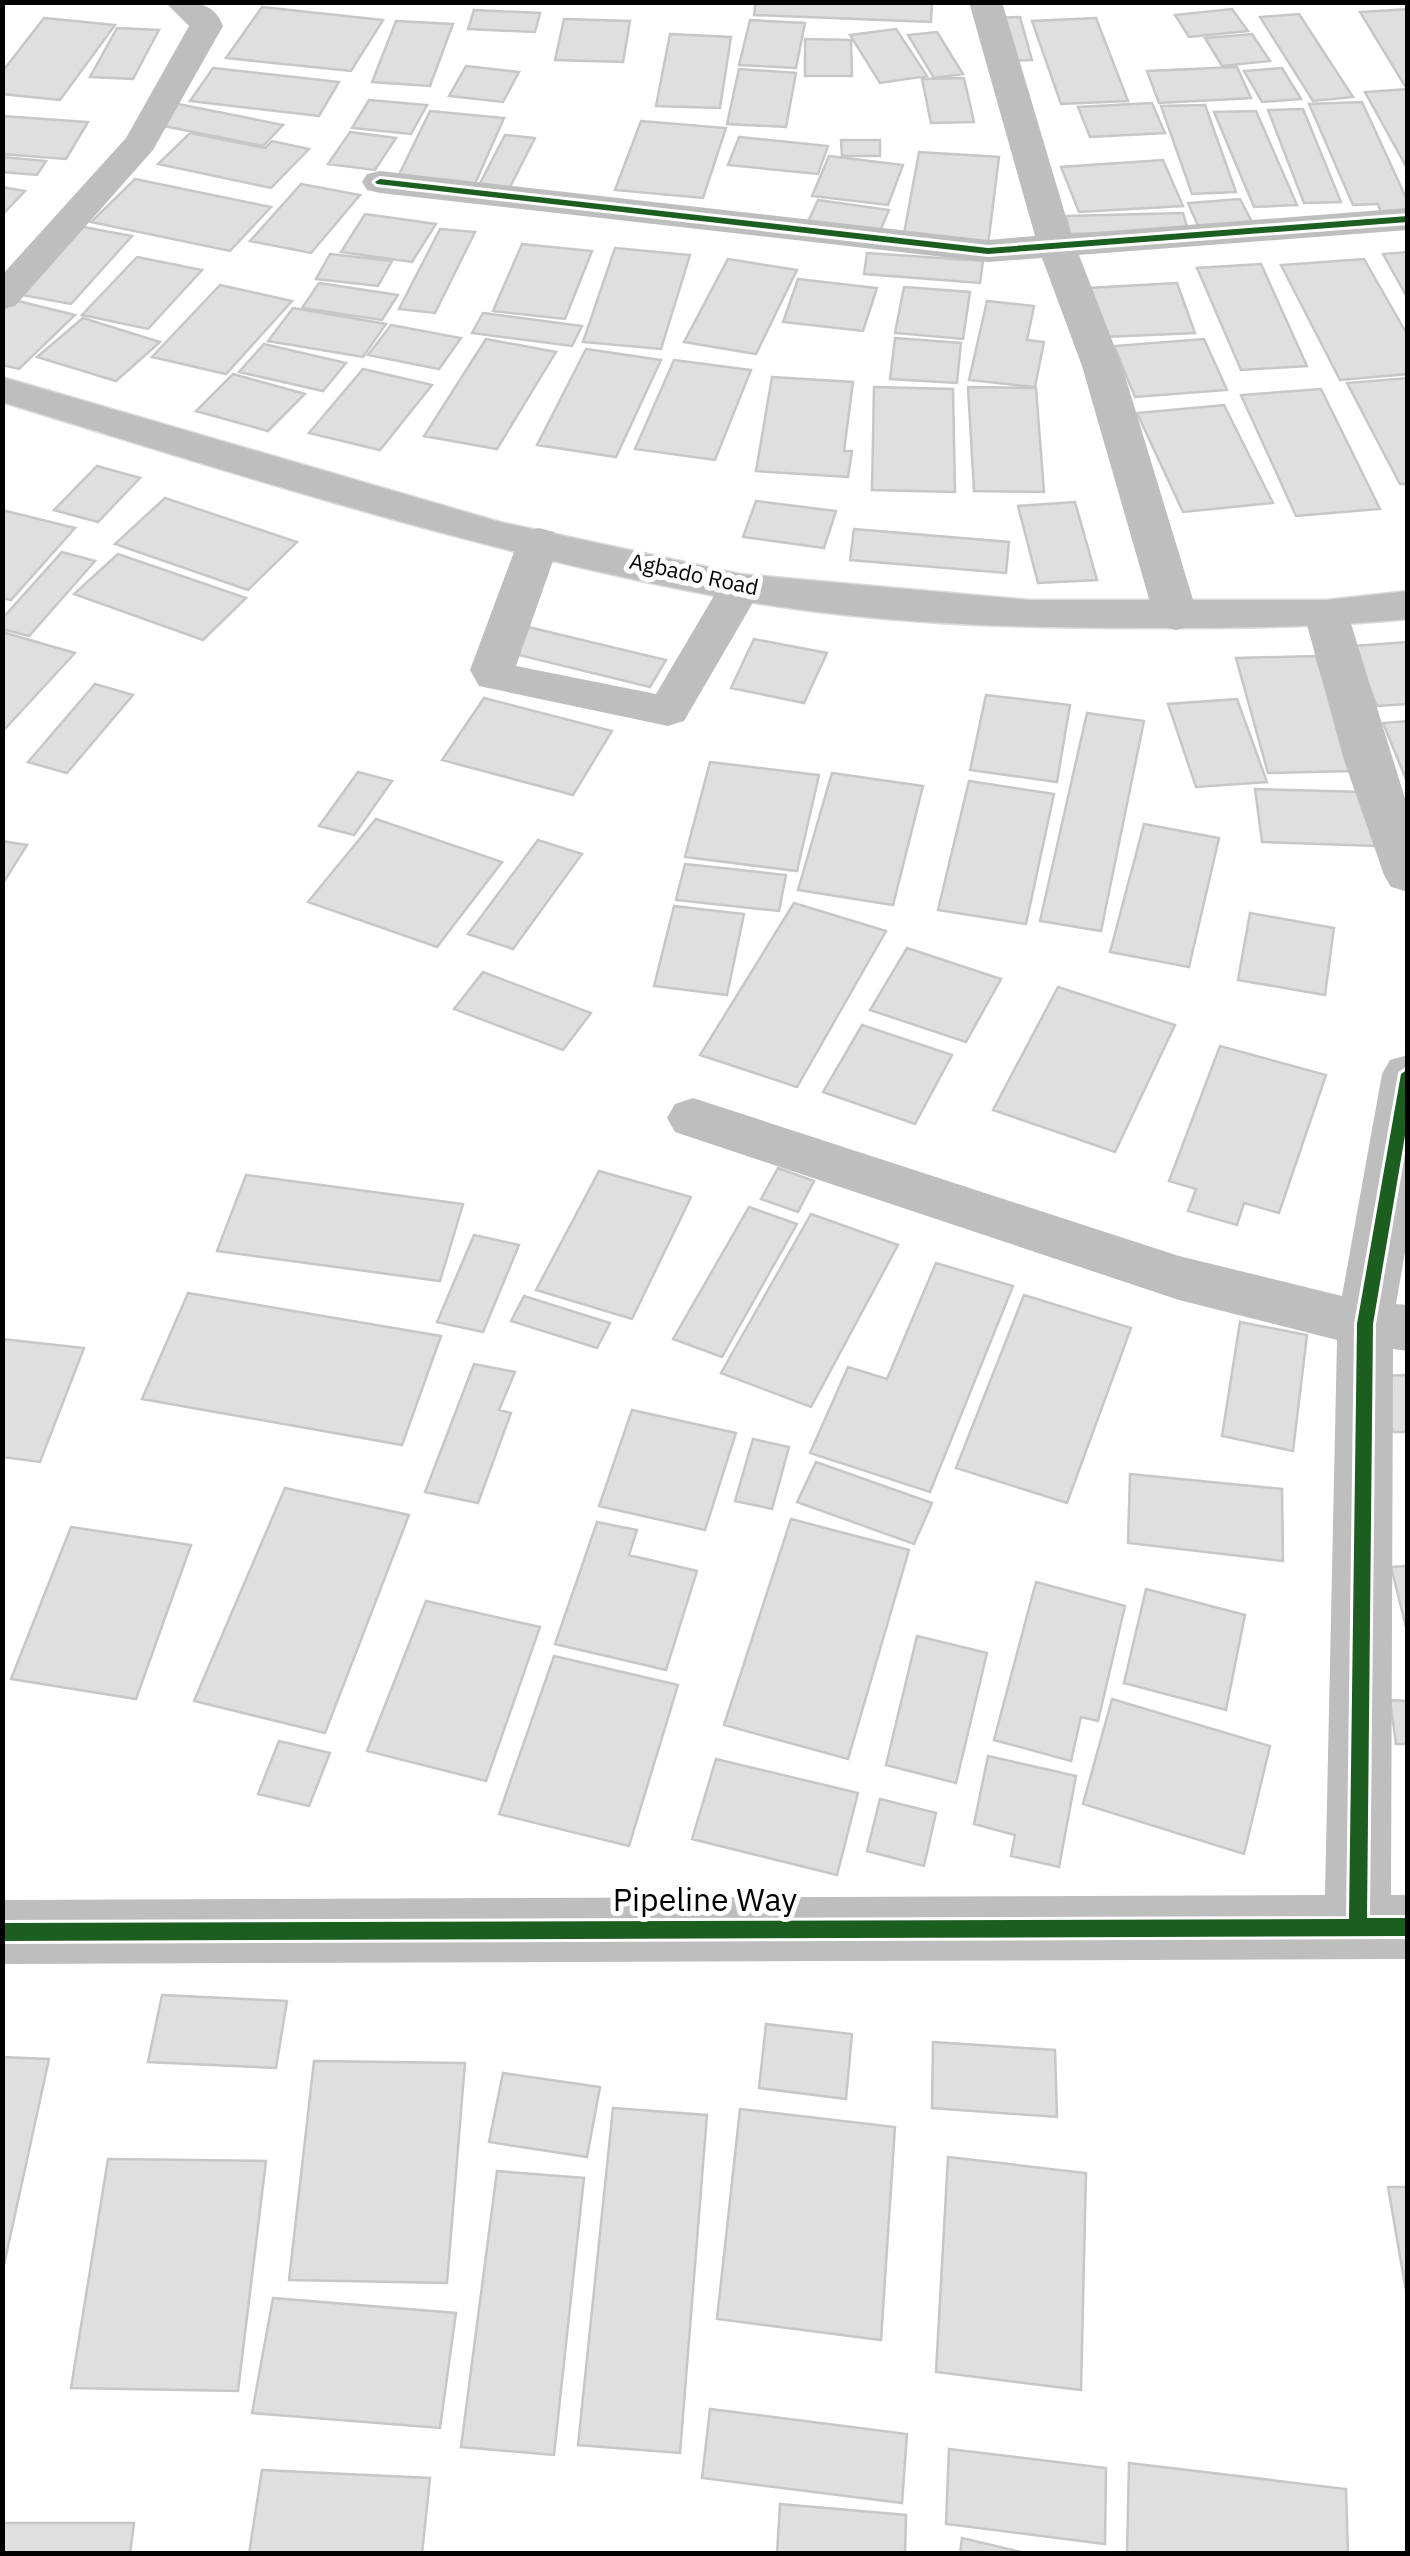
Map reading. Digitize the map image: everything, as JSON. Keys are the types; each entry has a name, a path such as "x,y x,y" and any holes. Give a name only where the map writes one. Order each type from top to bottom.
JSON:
{"street":[{"path":"2,298 141,144 206,26 203,16 181,2"},
{"path":"985,2 1056,245 1102,366 1176,616"},
{"path":"380,182 988,251 1408,220"},
{"name":"Agbado Road","path":"2,389 494,534 740,586 873,602 1029,614 1326,614 1408,605"},
{"path":"539,541 492,670 495,676 668,712 740,586"},
{"path":"1326,614 1367,760 1408,876"},
{"path":"1383,1926 1386,1326 1408,1074"},
{"path":"693,1118 1179,1278 1386,1326"},
{"name":"Pipeline Way","path":"2,1932 1383,1926"}],"building":[{"path":"756,2 932,2 931,22 754,15"},
{"path":"262,7 383,20 351,71 226,58"},
{"path":"1232,9 1248,31 1189,37 1175,15"},
{"path":"1408,9 1408,86 1405,86 1360,12"},
{"path":"474,10 540,13 535,32 468,29"},
{"path":"1299,14 1353,97 1313,101 1260,17"},
{"path":"1020,17 1032,60 1003,61 992,18"},
{"path":"44,18 115,25 60,100 2,94 2,72"},
{"path":"1096,18 1128,101 1061,104 1032,21"},
{"path":"564,19 630,21 623,62 555,60"},
{"path":"750,20 805,23 796,68 739,65"},
{"path":"396,21 453,24 430,86 372,82"},
{"path":"117,28 159,30 133,79 90,77"},
{"path":"896,29 927,76 880,83 850,35"},
{"path":"937,32 963,74 934,78 908,35"},
{"path":"670,34 731,37 720,108 656,106"},
{"path":"1252,34 1270,61 1222,66 1205,38"},
{"path":"805,39 851,40 852,76 805,76"},
{"path":"466,66 519,72 503,102 449,96"},
{"path":"1237,67 1251,98 1159,103 1147,71"},
{"path":"213,68 339,82 319,116 190,101"},
{"path":"1282,68 1301,99 1262,102 1244,71"},
{"path":"739,69 796,73 786,127 727,124"},
{"path":"964,78 974,122 931,123 922,79"},
{"path":"1408,89 1408,170 1365,92"},
{"path":"369,100 427,105 411,134 352,128"},
{"path":"1362,102 1408,202 1408,214 1382,215 1378,204 1353,205 1309,104"},
{"path":"1152,103 1165,133 1090,137 1078,107"},
{"path":"178,104 283,125 263,146 158,125"},
{"path":"1205,105 1236,192 1192,194 1161,106"},
{"path":"1303,109 1341,202 1304,203 1268,110"},
{"path":"430,111 504,118 474,186 397,179"},
{"path":"1256,111 1297,205 1254,207 1214,112"},
{"path":"2,116 88,122 66,159 2,154"},
{"path":"641,121 726,128 703,198 615,190"},
{"path":"350,132 396,138 375,170 328,164"},
{"path":"190,133 265,148 272,141 309,149 271,188 158,164"},
{"path":"505,135 535,138 506,195 476,191"},
{"path":"739,137 828,146 818,174 728,165"},
{"path":"841,140 880,140 880,156 842,156"},
{"path":"919,152 999,157 988,245 903,239"},
{"path":"829,156 903,165 888,205 812,196"},
{"path":"2,157 46,161 37,175 2,172"},
{"path":"1163,160 1183,206 1079,212 1061,167"},
{"path":"135,179 271,207 230,251 91,222"},
{"path":"301,184 360,195 311,253 250,241"},
{"path":"2,187 25,191 3,214 2,214"},
{"path":"1240,199 1253,224 1199,228 1188,203"},
{"path":"818,200 889,210 878,236 806,226"},
{"path":"1183,213 1188,230 1070,234 1066,216"},
{"path":"365,214 436,224 412,262 341,252"},
{"path":"78,226 132,236 71,304 16,294"},
{"path":"440,229 475,232 435,313 399,309"},
{"path":"522,244 592,251 565,319 493,311"},
{"path":"615,248 690,255 661,349 583,342"},
{"path":"1408,252 1408,299 1383,254"},
{"path":"867,253 983,261 980,283 864,274"},
{"path":"330,254 392,261 378,286 316,279"},
{"path":"137,257 202,270 148,329 82,315"},
{"path":"728,259 797,270 756,354 684,342"},
{"path":"1364,259 1408,336 1408,374 1340,380 1281,265"},
{"path":"1261,264 1307,366 1241,370 1197,268"},
{"path":"798,279 877,288 863,331 783,322"},
{"path":"319,283 398,295 382,320 302,308"},
{"path":"1177,283 1195,333 1105,337 1088,288"},
{"path":"220,285 292,301 226,374 152,357"},
{"path":"904,287 970,292 963,339 895,333"},
{"path":"14,300 75,315 19,369 2,365 2,311"},
{"path":"987,301 1034,306 1027,340 1044,342 1035,387 969,380"},
{"path":"293,308 386,324 363,357 268,341"},
{"path":"483,313 582,326 572,346 472,333"},
{"path":"83,318 160,342 116,381 37,357"},
{"path":"391,325 461,338 439,369 368,355"},
{"path":"895,338 961,343 957,383 890,379"},
{"path":"486,339 556,352 497,449 424,436"},
{"path":"1204,339 1227,390 1135,397 1114,346"},
{"path":"264,344 346,363 323,391 239,372"},
{"path":"586,349 661,360 616,457 537,445"},
{"path":"674,360 751,370 715,460 635,449"},
{"path":"363,369 432,385 380,450 309,433"},
{"path":"233,374 305,394 268,431 196,411"},
{"path":"772,377 853,382 844,451 852,451 848,477 756,471"},
{"path":"1408,378 1408,484 1400,484 1347,383"},
{"path":"874,387 953,389 955,492 872,490"},
{"path":"968,387 1036,388 1044,492 974,491"},
{"path":"1321,389 1380,509 1296,516 1241,395"},
{"path":"1224,405 1273,503 1183,512 1137,413"},
{"path":"97,466 140,478 98,522 54,510"},
{"path":"165,498 297,542 248,590 115,544"},
{"path":"756,501 836,511 824,548 743,537"},
{"path":"1075,502 1097,580 1038,583 1018,506"},
{"path":"2,510 75,528 11,600 2,598"},
{"path":"854,529 1009,542 1006,573 850,560"},
{"path":"62,552 95,561 29,636 2,629 2,619"},
{"path":"118,554 246,598 203,640 74,594"},
{"path":"524,626 666,660 650,687 507,652"},
{"path":"2,632 75,653 2,732"},
{"path":"754,639 827,653 804,703 731,688"},
{"path":"1408,642 1408,704 1377,706 1352,646"},
{"path":"1316,656 1351,771 1268,773 1236,658"},
{"path":"95,684 133,695 67,773 28,762"},
{"path":"986,695 1070,705 1057,782 970,770"},
{"path":"484,698 612,731 573,795 442,760"},
{"path":"1237,699 1267,782 1196,787 1168,704"},
{"path":"1087,713 1144,721 1101,931 1040,921"},
{"path":"1408,721 1408,784 1383,723"},
{"path":"710,762 819,775 797,871 685,857"},
{"path":"358,772 392,781 354,835 319,826"},
{"path":"832,773 923,786 893,905 798,890"},
{"path":"969,781 1054,794 1026,924 938,910"},
{"path":"1255,789 1367,792 1376,846 1262,842"},
{"path":"376,819 502,862 437,947 308,902"},
{"path":"1144,824 1219,838 1189,967 1110,952"},
{"path":"538,840 582,854 513,949 468,934"},
{"path":"2,841 27,845 2,885"},
{"path":"685,864 786,875 779,911 676,900"},
{"path":"794,903 886,931 797,1087 700,1055"},
{"path":"674,906 744,914 727,995 654,986"},
{"path":"1250,913 1334,928 1325,995 1238,980"},
{"path":"907,948 1001,979 966,1042 870,1010"},
{"path":"483,972 591,1013 563,1050 454,1009"},
{"path":"1058,987 1175,1025 1115,1152 993,1110"},
{"path":"862,1025 952,1055 915,1124 823,1092"},
{"path":"1220,1046 1326,1075 1279,1213 1244,1203 1237,1225 1188,1211 1196,1189 1169,1181"},
{"path":"778,1168 814,1181 798,1212 761,1199"},
{"path":"599,1171 691,1197 632,1319 536,1290"},
{"path":"246,1175 463,1204 440,1281 217,1251"},
{"path":"749,1207 797,1224 722,1357 673,1339"},
{"path":"811,1214 898,1245 811,1407 721,1373"},
{"path":"474,1235 519,1245 483,1332 437,1322"},
{"path":"936,1263 1013,1286 930,1492 810,1453 848,1367 887,1379"},
{"path":"188,1293 441,1336 402,1445 142,1399"},
{"path":"1024,1295 1131,1328 1067,1503 956,1468"},
{"path":"524,1296 610,1323 597,1348 511,1321"},
{"path":"1240,1322 1307,1335 1293,1451 1222,1436"},
{"path":"2,1339 84,1348 40,1462 2,1457"},
{"path":"474,1364 515,1372 499,1410 511,1413 478,1503 425,1492"},
{"path":"1408,1375 1408,1432 1393,1432 1379,1376"},
{"path":"632,1410 736,1433 705,1530 599,1506"},
{"path":"753,1439 789,1447 772,1509 735,1501"},
{"path":"816,1462 932,1503 914,1544 797,1502"},
{"path":"1130,1474 1282,1489 1283,1561 1128,1543"},
{"path":"285,1488 409,1515 325,1733 194,1701"},
{"path":"791,1519 909,1550 848,1759 724,1725"},
{"path":"597,1522 637,1530 629,1555 697,1571 666,1670 555,1644"},
{"path":"71,1527 191,1545 136,1699 11,1679"},
{"path":"1408,1566 1408,1635 1391,1567"},
{"path":"1036,1582 1125,1606 1098,1721 1081,1717 1071,1761 994,1740"},
{"path":"1146,1589 1245,1615 1226,1710 1124,1683"},
{"path":"426,1601 540,1627 486,1781 367,1751"},
{"path":"917,1636 987,1653 956,1783 886,1765"},
{"path":"554,1656 678,1685 629,1846 499,1814"},
{"path":"1112,1699 1270,1746 1244,1854 1083,1804"},
{"path":"1390,1700 1408,1701 1408,1744 1396,1744"},
{"path":"279,1741 330,1753 309,1806 258,1794"},
{"path":"988,1756 1076,1776 1059,1867 1011,1856 1015,1835 974,1824"},
{"path":"716,1759 858,1793 837,1875 692,1839"},
{"path":"880,1799 936,1813 924,1866 867,1851"},
{"path":"162,1995 287,2001 276,2068 148,2062"},
{"path":"766,2024 852,2034 846,2099 759,2088"},
{"path":"933,2042 1055,2050 1057,2117 932,2108"},
{"path":"2,2057 49,2059 2,2274"},
{"path":"314,2061 465,2063 447,2283 289,2280"},
{"path":"503,2073 600,2087 587,2157 489,2142"},
{"path":"613,2108 707,2115 680,2453 578,2445"},
{"path":"740,2109 895,2127 881,2340 717,2319"},
{"path":"948,2157 1086,2173 1081,2390 936,2372"},
{"path":"108,2159 266,2161 238,2391 71,2388"},
{"path":"497,2171 584,2178 554,2455 461,2447"},
{"path":"1388,2187 1408,2187 1408,2302"},
{"path":"273,2298 456,2313 440,2428 252,2413"},
{"path":"710,2409 907,2434 902,2503 702,2478"},
{"path":"949,2449 1106,2468 1105,2544 946,2524"},
{"path":"1129,2463 1346,2489 1348,2554 1127,2554"},
{"path":"262,2470 430,2478 422,2554 249,2554"},
{"path":"780,2504 906,2515 905,2554 777,2554"},
{"path":"2,2523 134,2523 130,2554 2,2554"},
{"path":"962,2538 1030,2554 960,2554"}],"cycle path":[{"path":"380,182 988,251 1408,219"},
{"path":"1358,1924 1365,1324 1408,1074"},
{"path":"2,1932 1408,1927"}]}
